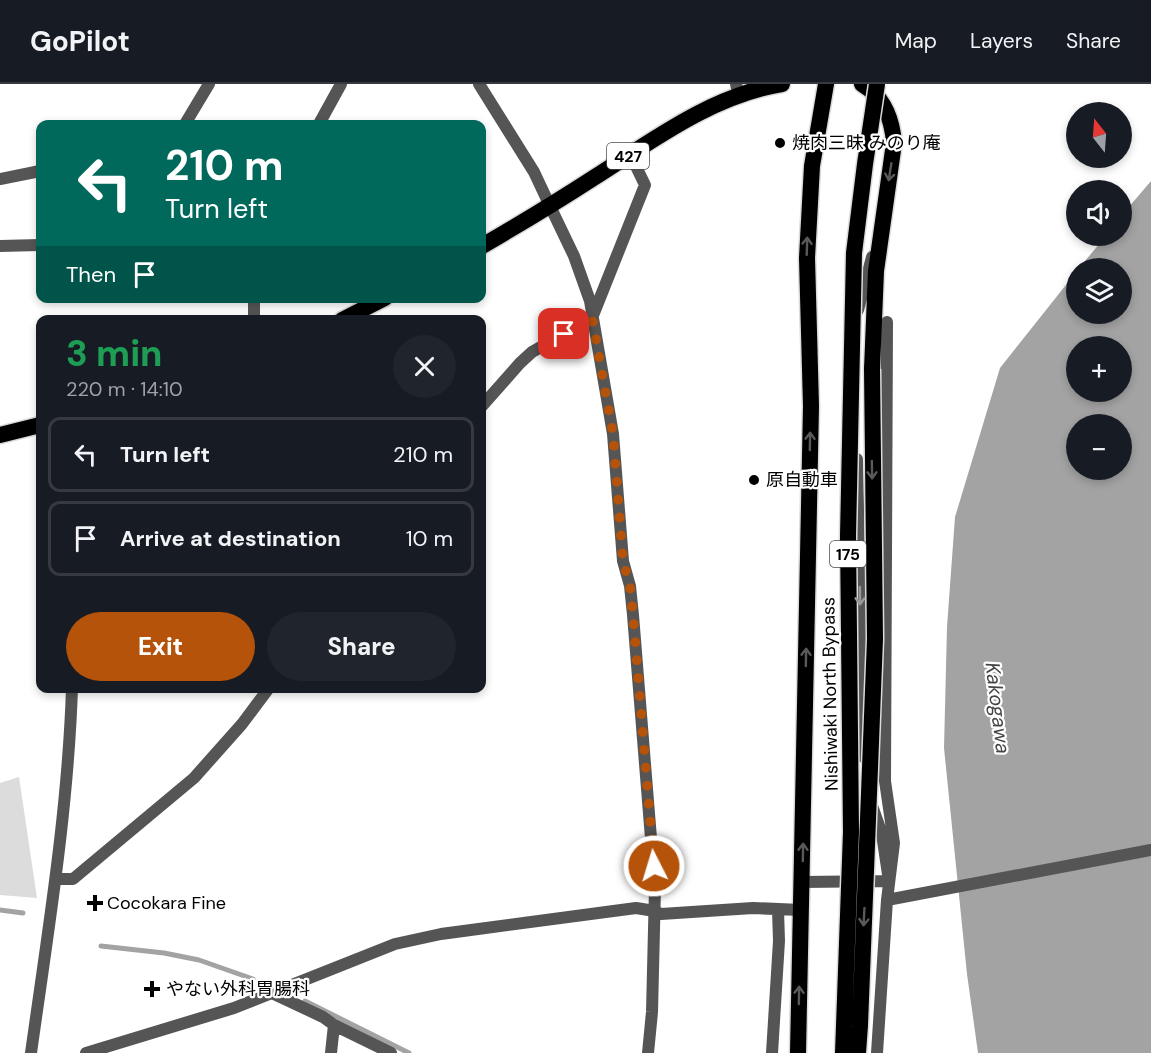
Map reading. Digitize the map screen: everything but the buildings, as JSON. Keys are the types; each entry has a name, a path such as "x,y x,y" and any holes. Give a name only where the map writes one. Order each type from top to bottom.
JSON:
{"highway":[{"name":"427","path":"486,244 738,90 782,84"},
{"name":"175","path":"798,1053 811,406 807,258 812,166 826,84"},
{"name":"175","path":"858,1053 852,1025 875,639 872,369 876,270 894,143 892,125 878,95 862,84"},
{"name":"Nishiwaki North Bypass","path":"843,1053 852,1025 848,536 854,253 877,84"},
{"path":"352,315 375,303"},
{"path":"0,435 36,426"}],"street":[{"path":"187,120 209,84"},
{"path":"321,120 341,84"},
{"path":"479,84 534,172 574,256 590,301 613,434 623,561 630,586 633,615 654,866 652,1012 648,1053"},
{"path":"486,401 532,352 592,318 645,186 630,154"},
{"path":"0,179 36,172"},
{"path":"882,226 859,306 855,385 863,773 866,790 882,834 889,881"},
{"path":"0,246 36,245"},
{"path":"877,1053 887,900 894,843 885,781 887,322"},
{"path":"32,1053 57,879 68,768 72,693"},
{"path":"57,879 73,879 194,777 242,724 265,693"},
{"path":"887,900 1151,850"},
{"path":"803,882 889,881"},
{"path":"86,1053 234,1008 395,944 441,934 636,908 661,914 753,908 801,910"},
{"path":"772,1053 779,941 778,910"},
{"path":"272,993 391,1053"},
{"path":"331,1053 334,1025"}],"shaded area":[{"path":"19,777 37,898 0,895 0,783"}],"water":[{"name":"Kakogawa","path":"1151,181 1151,1053 978,1053 967,974 944,748 947,627 955,517 1000,368 1066,285 1066,324 1132,324 1132,258 1087,258 1098,246 1132,246 1132,203"}],"waterway":[{"path":"0,910 23,913"},
{"path":"101,946 164,953 199,960 253,979"},
{"path":"305,1001 409,1053"}],"place":[{"name":"焼肉三昧 みのり庵","path":"780,143"},
{"name":"原自動車","path":"754,480"},
{"name":"Cocokara Fine","path":"95,903"},
{"name":"やない外科胃腸科","path":"152,989"}],"route":[{"path":"564,334 592,318 613,434 623,561 630,586 638,665 654,866"}]}
